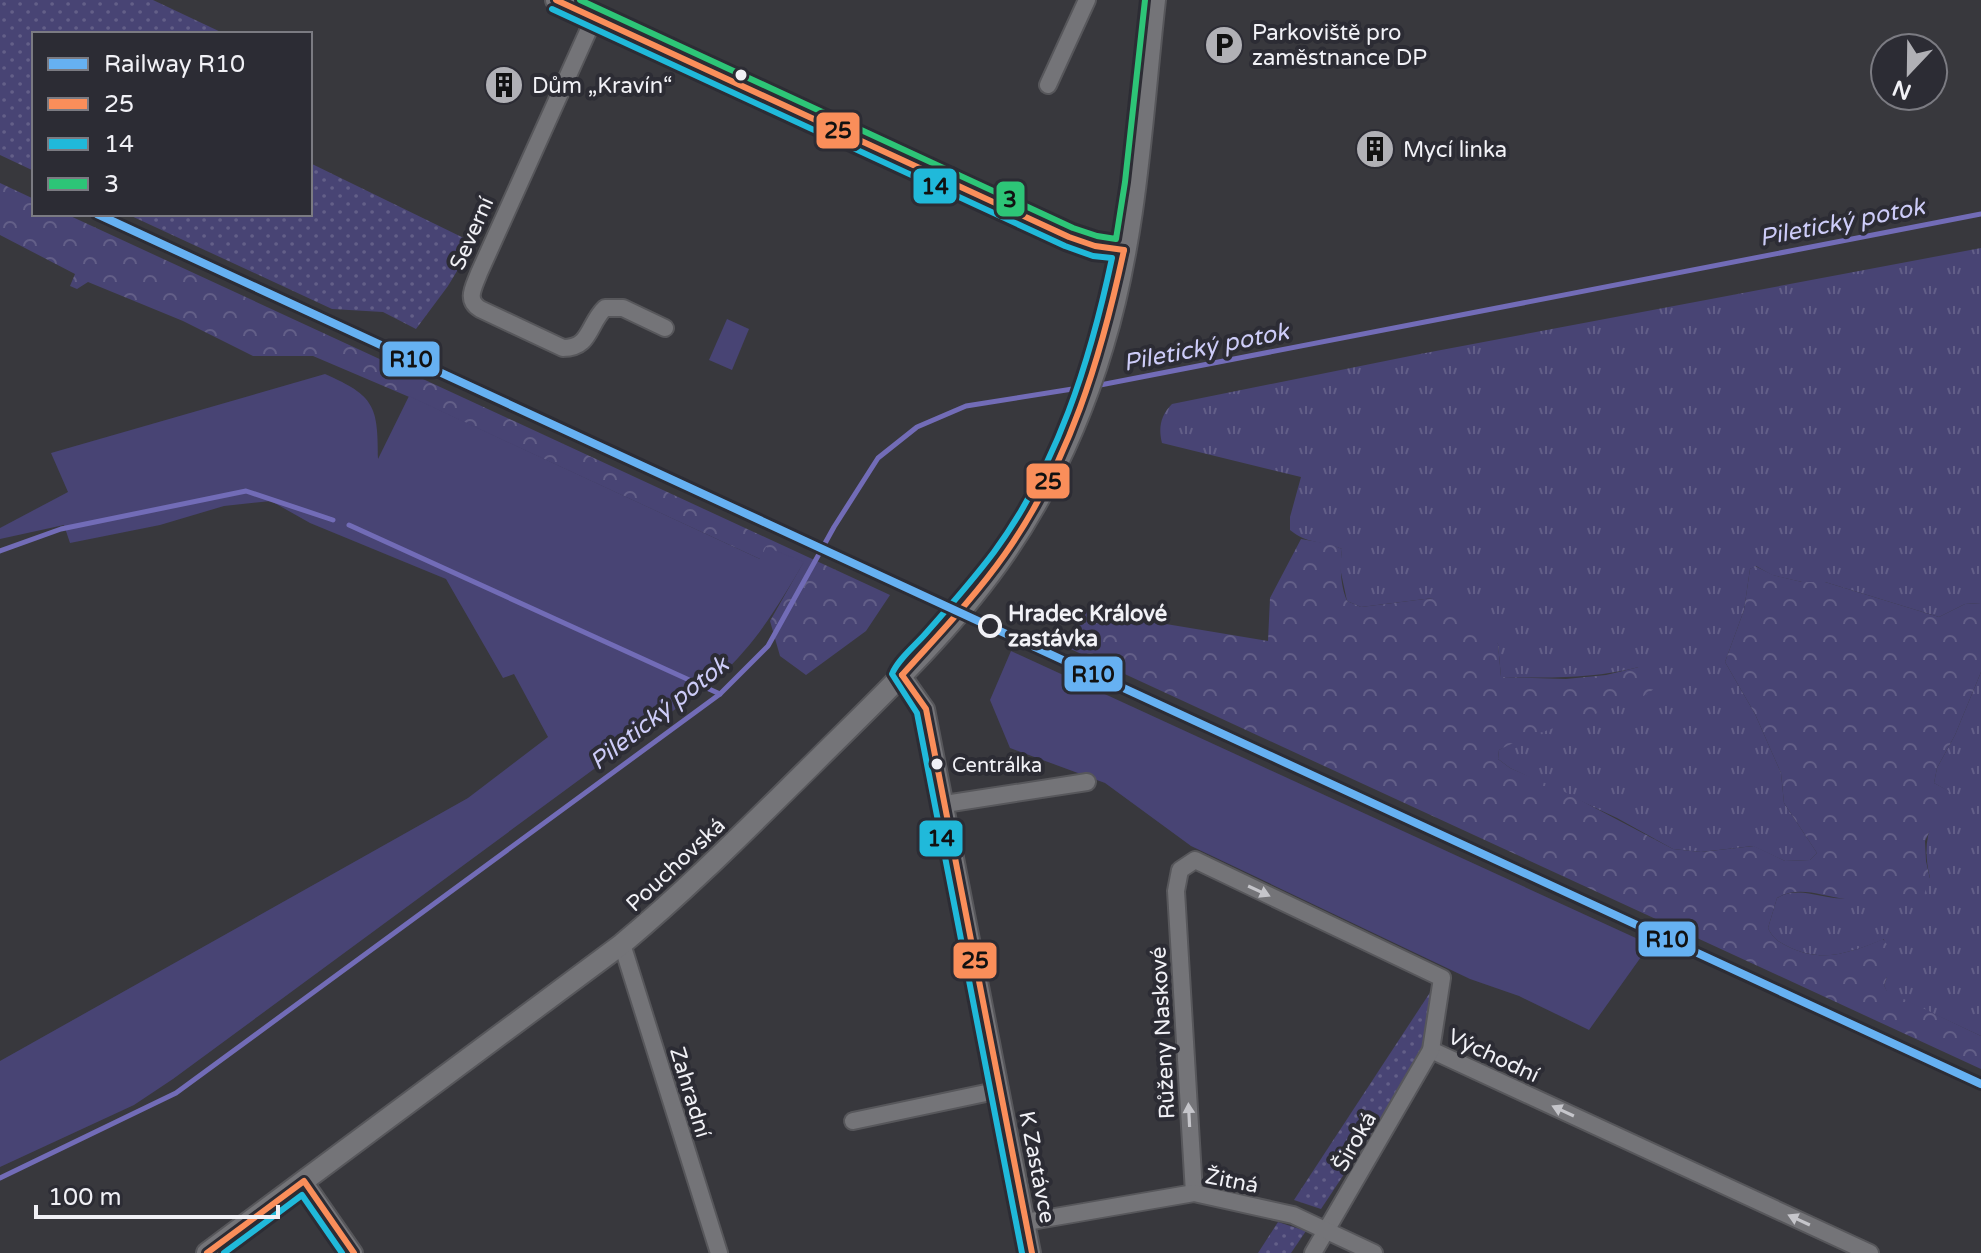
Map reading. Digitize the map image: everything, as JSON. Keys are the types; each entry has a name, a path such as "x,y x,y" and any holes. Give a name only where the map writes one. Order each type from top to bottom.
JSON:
{"street":[{"path":"556,0 1069,237 1095,246 1124,250 1135,183 1155,0"},
{"path":"1048,85 1087,0"},
{"name":"Severní","path":"594,18 479,273 471,299 473,305 480,309 563,348 574,348 583,343 596,316 605,308 623,308 665,328"},
{"name":"Pouchovská","path":"207,1253 622,944 680,895 902,675 1004,555 1038,501 1079,416 1102,350 1124,250"},
{"name":"K Zastávce","path":"902,675 926,709 1032,1253"},
{"path":"945,804 1087,782"},
{"name":"Východní","path":"1180,870 1195,860 1442,978 1431,1050 1870,1253"},
{"name":"Růženy Naskové","path":"1180,870 1176,891 1194,1193"},
{"name":"Zahradní","path":"622,944 719,1253"},
{"name":"Široká","path":"1313,1253 1328,1232 1431,1050"},
{"name":"K Zastávce","path":"853,1121 1000,1090"},
{"path":"304,1181 354,1253"},
{"name":"Žitná","path":"1026,1222 1194,1193 1293,1215 1374,1253"}],"green space":[{"path":"0,0 153,0 221,32 32,32 32,170 0,155"},
{"path":"312,164 474,243 448,286 416,329 383,312 332,309 131,216 312,216"},
{"path":"0,183 32,198 32,216 70,216 890,595 866,631 806,675 780,656 770,621 803,563 760,559 414,399 313,356 253,356 183,321 88,282 77,289 70,286 75,274 0,235"},
{"path":"1981,248 1981,603 1965,604 1939,617 1825,582 1802,582 1772,575 1756,566 1750,569 1744,610 1725,662 1755,714 1781,773 1784,803 1817,853 1810,860 1785,861 1753,846 1701,852 1673,849 1617,818 1510,768 1498,759 1499,750 1639,667 1587,676 1501,677 1498,644 1433,598 1361,607 1347,601 1340,568 1342,549 1303,538 1290,530 1290,517 1301,477 1162,443 1161,422 1172,404"},
{"path":"727,319 749,329 732,370 709,360"},
{"path":"325,374 354,389 370,405 377,426 378,459 409,396 760,559 766,547 804,562 756,637 719,677 173,1079 134,1105 0,1167 0,1061 468,798 548,737 514,674 503,678 446,579 310,523 271,501 224,506 160,525 70,543 64,525 0,539 0,528 68,492 51,453"},
{"path":"1301,539 1342,549 1341,575 1345,595 1347,601 1361,607 1433,598 1453,602 1485,626 1498,644 1501,677 1566,679 1606,675 1639,667 1652,673 1654,689 1639,699 1519,740 1499,750 1498,759 1510,768 1561,790 1673,849 1701,852 1754,846 1785,861 1810,860 1817,853 1784,803 1781,773 1755,714 1725,662 1744,610 1750,569 1755,566 1773,575 1802,582 1825,582 1939,617 1965,604 1981,603 1981,672 1955,735 1937,768 1934,783 1949,791 1925,841 1930,879 1923,897 1855,900 1794,892 1777,898 1768,928 1783,944 1815,955 1849,952 1883,939 1901,964 1887,977 1884,985 1887,991 1981,1036 1981,1069 1064,646 1082,610 1268,641 1270,598"},
{"path":"1011,651 1638,939 1641,957 1589,1030 1519,996 1470,979 1191,846 1105,783 1010,748 990,700"},
{"path":"1981,672 1981,1036 1887,992 1884,985 1887,977 1884,939 1849,952 1815,955 1783,944 1768,928 1777,898 1786,894 1850,898 1930,878 1926,853 1929,833 1948,791 1934,783 1937,768 1955,735"},
{"path":"1431,991 1429,1046 1321,1209 1294,1200"},
{"path":"1278,1222 1306,1231 1291,1253 1258,1253"}],"waterway":[{"name":"Piletický potok","path":"1095,386 1981,214"},
{"name":"Piletický potok","path":"0,1178 176,1093 720,694 768,646 834,527 878,458 917,427 966,406 1085,387"},
{"path":"0,551 61,529 246,491 333,520"},
{"path":"349,525 720,694"}],"rail line":[{"name":"R10","path":"101,216 1981,1084"}],"transit line":[{"name":"25","path":"556,0 1069,237 1095,246 1124,250"},
{"name":"3","path":"580,0 1073,228 1116,239 1145,0"},
{"name":"14","path":"552,9 1065,246 1093,256 1112,258 1082,374 1036,484 994,552 892,674 917,713 1022,1253"},
{"name":"25","path":"902,675 993,570 1028,519 1047,483 1065,446 1093,370 1124,250"},
{"name":"25","path":"902,675 926,709 1032,1253"},
{"name":"25","path":"207,1253 304,1181 354,1253"},
{"name":"14","path":"224,1253 302,1195 342,1253"}],"place":[{"name":"Parkoviště pro zaměstnance DP","path":"1224,45"},
{"name":"Dům „Kravín“","path":"504,85"},
{"name":"Mycí linka","path":"1375,149"},
{"name":"Hradec Králové zastávka","path":"990,626"},
{"name":"Centrálka","path":"937,764"}]}
